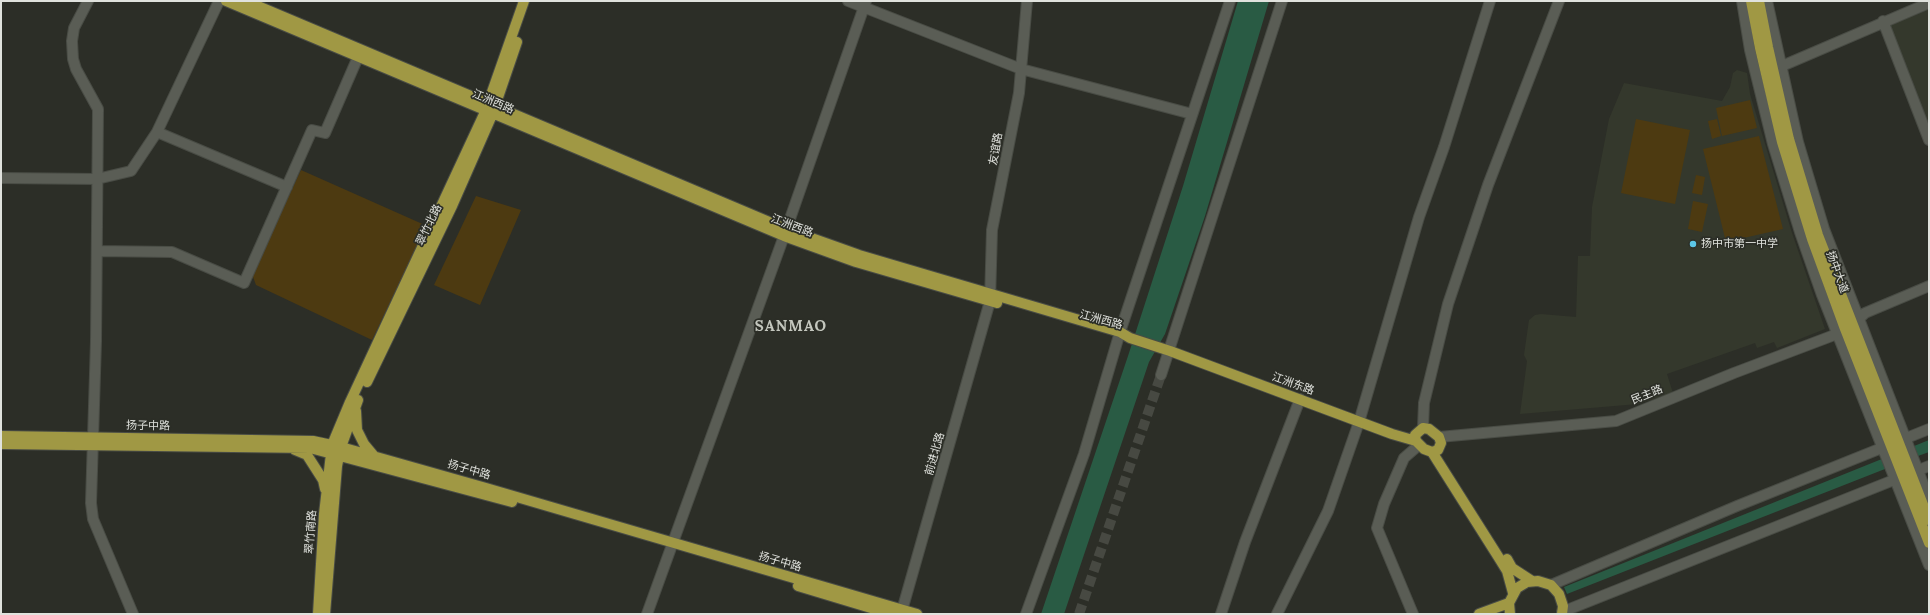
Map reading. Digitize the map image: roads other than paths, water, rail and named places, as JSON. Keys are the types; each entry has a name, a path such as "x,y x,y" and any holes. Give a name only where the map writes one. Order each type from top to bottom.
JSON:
{"main road":[{"name":"江洲西路","path":"226,1 358,57 490,110 856,262 991,298 1130,338 1166,350"},
{"name":"江洲西路","path":"246,1 490,110"},
{"name":"翠竹北路","path":"336,450 350,402 490,110 524,1"},
{"name":"翠竹北路","path":"336,450 356,405 452,206 490,110 530,1"},
{"name":"扬中大道","path":"1751,1 1760,48 1782,142 1812,239 1907,475 1929,520"},
{"name":"扬中大道","path":"1759,1 1777,68 1789,139 1848,327"},
{"name":"江洲东路","path":"1166,350 1417,443"},
{"path":"356,405 357,430 364,444 374,456"},
{"path":"1435,451 1441,443 1439,437 1429,429 1423,428 1415,435 1417,443 1435,451 1512,568 1532,581"},
{"name":"扬子中路","path":"1,436 92,441 310,448 336,450 374,456 891,614"},
{"name":"扬子中路","path":"1,444 92,441 313,441 336,450 474,492 902,612 917,614"},
{"path":"290,448 307,455 323,480 326,496"},
{"name":"翠竹南路","path":"318,614 326,496 336,450"},
{"name":"翠竹南路","path":"325,614 336,450"},
{"path":"1435,451 1507,571 1513,593"},
{"name":"扬中大道","path":"1907,475 1929,543"},
{"path":"1510,614 1509,602 1513,593 1522,585 1532,581 1545,582 1555,589 1562,600 1562,613"},
{"path":"1479,614 1509,602"}],"street":[{"path":"88,1 74,28 73,59 76,69 98,109 96,341 91,503 93,519 134,614"},
{"path":"1,178 98,179 131,171 157,132 219,1"},
{"path":"848,1 865,4 1021,69 1192,114"},
{"name":"友谊路","path":"991,298 992,230 1019,93 1027,1"},
{"path":"1026,614 1084,454 1119,335 1230,1"},
{"path":"1161,375 1166,350 1282,1"},
{"path":"1277,614 1328,511 1359,422 1419,217 1444,147 1490,1"},
{"path":"1423,428 1424,403 1448,304 1488,185 1559,1"},
{"path":"1742,1 1750,50 1773,144 1800,232 1848,327 1907,475 1929,565"},
{"path":"1768,1 1777,68 1929,2"},
{"path":"647,614 785,233 865,4"},
{"path":"1883,21 1929,140"},
{"path":"97,251 172,252 244,283 312,130 325,133 358,57"},
{"path":"157,132 287,188"},
{"name":"民主路","path":"1439,437 1616,421 1848,327 1865,313 1929,286"},
{"name":"前进北路","path":"902,612 991,298"},
{"path":"1221,614 1245,542 1300,399"},
{"path":"1551,585 1737,506 1929,429"},
{"path":"1413,614 1377,528 1384,504 1404,458 1417,443"},
{"path":"1562,613 1929,466"},
{"path":"1907,475 1929,499"}],"tunnel":[{"path":"1079,614 1161,375"}],"place":[{"name":"扬中市第一中学","path":"1693,244"}],"district":[{"name":"SANMAO","path":"791,327"}]}
